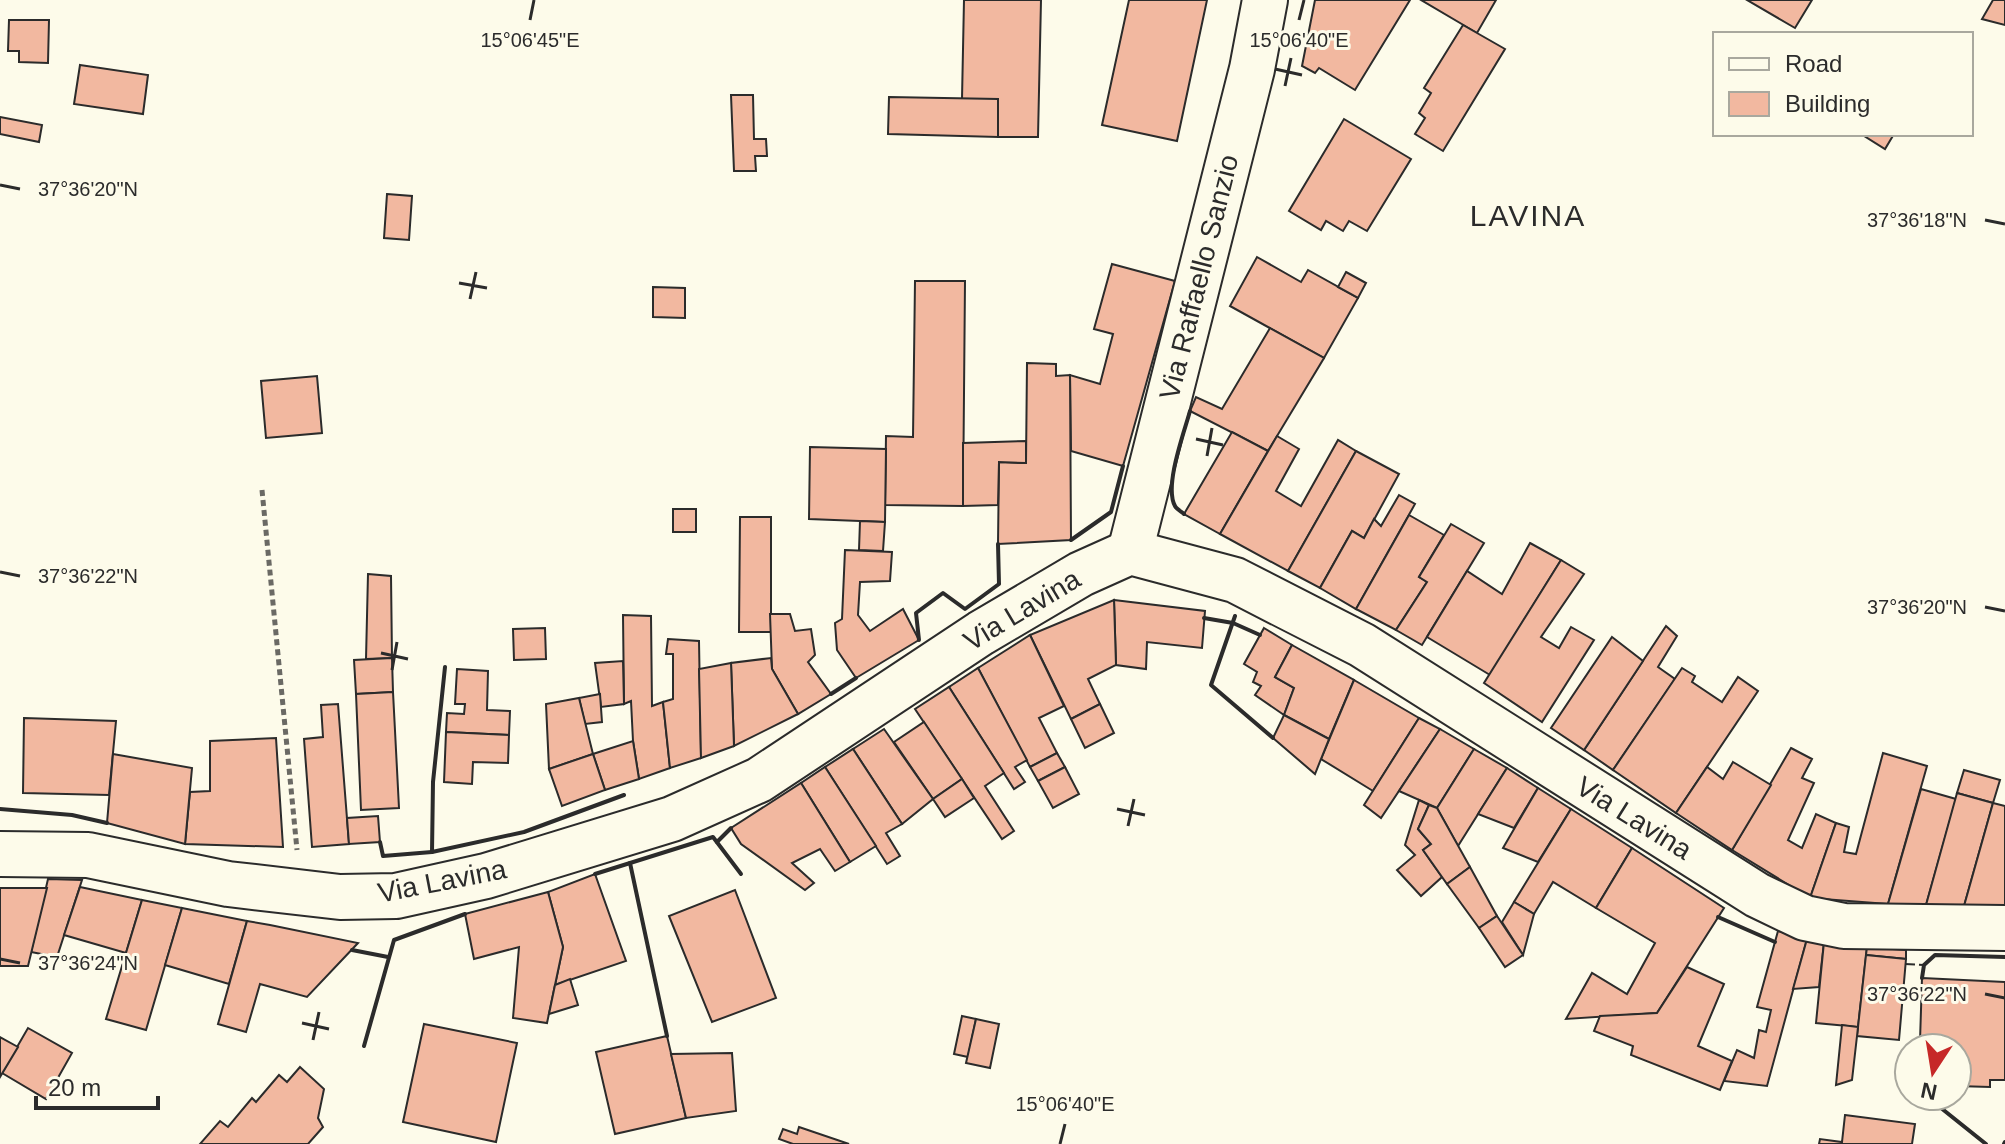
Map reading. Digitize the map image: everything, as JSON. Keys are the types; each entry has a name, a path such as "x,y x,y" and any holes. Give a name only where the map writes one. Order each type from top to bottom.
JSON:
{"street":[{"name":"Via Raffaello Sanzio","path":"1130,552 1252,69 1265,0"},
{"name":"Via Lavina","path":"0,854 88,855 228,884 340,897 396,896 486,876 672,819 759,780 981,633 1081,574 1130,552 1235,580 1362,645 1757,895 1805,918 1844,926 2005,928"}],"path":[{"path":"262,490 292,802"}],"building":[{"path":"964,0 1041,0 1038,137 998,137 998,99 962,99"},
{"path":"1129,0 1207,0 1177,141 1102,125"},
{"path":"1315,0 1410,0 1355,90 1319,68 1315,73 1302,66"},
{"path":"1421,0 1496,0 1477,33"},
{"path":"1747,0 1812,0 1795,28"},
{"path":"1993,0 2005,0 2005,25 1982,19"},
{"path":"9,20 49,20 48,63 19,62 19,51 8,51"},
{"path":"1463,25 1505,49 1443,151 1415,134 1425,118 1419,113 1431,93 1424,88"},
{"path":"80,65 148,75 143,114 74,104"},
{"path":"731,95 753,95 754,139 766,139 767,156 755,156 756,171 734,171"},
{"path":"889,97 998,99 998,137 888,134"},
{"path":"0,117 42,125 39,142 0,134"},
{"path":"1344,119 1411,159 1367,231 1349,221 1343,231 1326,221 1321,230 1289,211"},
{"path":"1864,136 1893,136 1885,149"},
{"path":"387,194 412,196 409,240 384,238"},
{"path":"1257,257 1301,282 1308,270 1358,298 1324,358 1230,306"},
{"path":"1112,264 1175,281 1123,466 1071,451 1070,375 1100,384 1113,334 1094,329"},
{"path":"1346,272 1366,283 1358,298 1338,287"},
{"path":"915,281 965,281 963,506 885,505 886,436 913,437"},
{"path":"653,287 685,288 685,318 653,317"},
{"path":"1270,328 1324,358 1268,451 1190,411 1196,397 1222,409"},
{"path":"1027,363 1056,364 1056,376 1070,375 1071,540 998,544 999,462 1026,463"},
{"path":"317,376 322,433 266,438 261,381"},
{"path":"1232,432 1268,451 1220,534 1184,514"},
{"path":"1277,436 1299,449 1276,491 1301,506 1338,440 1356,451 1288,571 1220,534"},
{"path":"1026,441 1026,463 999,462 998,505 963,506 963,443"},
{"path":"810,447 886,449 885,522 809,519"},
{"path":"1356,451 1399,474 1364,538 1352,531 1320,588 1288,571"},
{"path":"1399,495 1415,504 1356,609 1320,588 1352,531 1364,538 1374,519 1381,526"},
{"path":"673,509 696,509 696,532 673,532"},
{"path":"1409,515 1444,535 1419,577 1427,582 1396,630 1356,609"},
{"path":"740,517 771,517 771,632 739,632"},
{"path":"860,521 885,522 883,551 859,550"},
{"path":"1451,524 1484,543 1422,645 1396,630 1427,582 1419,577"},
{"path":"1530,543 1561,560 1490,675 1427,637 1467,571 1502,594"},
{"path":"845,550 892,552 890,581 860,582 858,615 870,631 903,609 919,640 856,678 837,650 835,623 842,619"},
{"path":"1561,560 1584,574 1541,637 1559,648 1571,627 1594,640 1542,722 1484,683"},
{"path":"368,574 391,576 392,658 366,659"},
{"path":"1114,600 1205,611 1202,648 1147,642 1146,669 1116,665"},
{"path":"1114,600 1116,665 1088,679 1100,704 1071,719 1030,635"},
{"path":"770,614 790,614 795,631 811,629 815,655 808,662 831,694 798,714 772,669"},
{"path":"623,615 651,616 652,706 663,702 670,768 639,779 631,701 624,704"},
{"path":"1666,626 1677,636 1658,667 1675,679 1613,770 1584,750"},
{"path":"545,628 546,659 514,660 513,629"},
{"path":"1264,628 1292,645 1275,677 1294,688 1284,715 1255,695 1261,686 1253,682 1257,672 1244,664"},
{"path":"1030,635 1064,706 1039,718 1057,753 1030,767 978,668"},
{"path":"1612,637 1643,661 1584,750 1551,728"},
{"path":"668,639 699,641 701,758 670,768 663,702 673,699 673,654 666,654"},
{"path":"1292,645 1354,680 1329,739 1284,715 1294,688 1275,677"},
{"path":"392,658 393,692 356,694 354,660"},
{"path":"771,658 772,669 798,714 734,746 731,663"},
{"path":"623,661 624,704 601,707 595,663"},
{"path":"731,663 734,746 701,758 699,669"},
{"path":"978,668 1027,760 1015,767 1025,782 1014,789 949,687"},
{"path":"1682,668 1695,676 1692,682 1722,702 1738,677 1758,691 1676,813 1613,770"},
{"path":"457,669 488,671 487,710 510,711 509,735 446,732 447,713 464,714 465,704 455,704"},
{"path":"1354,680 1419,718 1373,791 1321,759"},
{"path":"949,687 1004,773 985,786 1014,831 1002,839 915,709"},
{"path":"393,692 399,808 361,810 356,694"},
{"path":"600,694 602,722 585,724 579,698"},
{"path":"579,698 593,754 549,769 546,704"},
{"path":"338,704 349,844 312,847 304,739 323,737 321,705"},
{"path":"1100,704 1114,733 1085,748 1071,719"},
{"path":"1284,715 1329,739 1315,774 1273,738"},
{"path":"24,718 116,721 109,795 23,793"},
{"path":"1419,718 1440,729 1381,818 1364,805"},
{"path":"924,722 962,779 933,799 894,742"},
{"path":"884,729 933,799 902,824 853,749"},
{"path":"1440,729 1474,749 1437,808 1399,791"},
{"path":"446,732 509,735 508,763 473,762 472,784 444,782"},
{"path":"276,738 283,847 185,844 190,792 210,791 210,741"},
{"path":"633,741 639,779 605,790 593,754"},
{"path":"1791,748 1812,759 1802,778 1814,783 1788,840 1802,848 1816,814 1836,823 1810,898 1732,850"},
{"path":"853,749 902,824 886,833 900,856 887,864 825,767"},
{"path":"1474,749 1507,768 1458,846 1437,808"},
{"path":"1057,753 1065,767 1038,781 1030,767"},
{"path":"1883,753 1927,766 1888,904 1810,898 1836,823 1849,827 1844,852 1856,854"},
{"path":"113,754 192,768 185,844 107,823"},
{"path":"593,754 605,790 562,806 549,769"},
{"path":"1733,762 1771,785 1732,850 1676,813 1707,767 1723,779"},
{"path":"825,767 876,846 850,862 801,783"},
{"path":"1065,767 1079,794 1053,808 1038,781"},
{"path":"1507,768 1538,788 1514,828 1478,814"},
{"path":"1964,770 2000,780 1993,803 1957,793"},
{"path":"962,779 974,798 945,817 933,799"},
{"path":"801,783 850,862 835,871 820,849 792,863 814,883 805,890 741,844 731,828"},
{"path":"1538,788 1571,809 1538,862 1503,848"},
{"path":"1921,789 1956,799 1926,905 1888,904"},
{"path":"1957,793 1993,803 1964,906 1926,905"},
{"path":"1419,800 1429,805 1418,829 1431,844 1423,850 1442,877 1421,896 1397,870 1415,855 1405,845"},
{"path":"1993,803 2005,806 2005,908 1964,906"},
{"path":"1429,805 1437,808 1470,867 1447,884 1423,850 1431,844 1418,829"},
{"path":"1571,809 1632,848 1596,908 1553,882 1534,914 1514,902"},
{"path":"378,816 380,842 349,844 347,818"},
{"path":"1632,848 1724,908 1657,1013 1566,1019 1592,973 1627,994 1655,943 1596,908"},
{"path":"1470,867 1497,916 1479,928 1447,884"},
{"path":"595,874 626,961 555,985 563,947 548,892"},
{"path":"48,879 82,880 57,957 31,952"},
{"path":"80,887 142,900 126,953 64,935"},
{"path":"0,888 47,888 28,966 0,966"},
{"path":"735,890 776,998 712,1022 669,916"},
{"path":"548,892 563,947 547,1023 513,1018 519,947 474,959 465,914"},
{"path":"142,900 182,908 146,1030 106,1019"},
{"path":"1514,902 1534,914 1523,955 1502,922"},
{"path":"182,908 247,921 229,984 165,965"},
{"path":"1497,916 1523,955 1505,967 1479,928"},
{"path":"247,921 358,943 307,997 260,984 246,1032 218,1024"},
{"path":"1778,931 1807,939 1767,1086 1724,1081 1737,1050 1754,1058 1759,1030 1766,1032 1771,1010 1757,1007"},
{"path":"1807,939 1824,942 1819,987 1793,989"},
{"path":"1824,942 1867,947 1858,1027 1816,1023"},
{"path":"1867,947 1906,950 1906,959 1866,955"},
{"path":"1866,955 1906,959 1900,1032 1893,1032 1893,1039 1857,1036"},
{"path":"1687,967 1724,984 1698,1046 1732,1061 1720,1090 1631,1055 1633,1046 1594,1031 1600,1016 1657,1013"},
{"path":"1922,978 2005,982 2005,1080 1990,1080 1990,1087 1973,1086 1973,1032 1920,1032"},
{"path":"570,979 578,1005 549,1014 555,985"},
{"path":"962,1016 976,1019 968,1057 954,1054"},
{"path":"976,1019 999,1024 990,1068 966,1063"},
{"path":"424,1024 517,1043 496,1142 403,1122"},
{"path":"1842,1025 1858,1027 1852,1080 1836,1085"},
{"path":"28,1028 72,1053 46,1099 2,1073"},
{"path":"667,1036 686,1118 615,1134 596,1052"},
{"path":"0,1037 18,1047 0,1077"},
{"path":"732,1053 736,1111 686,1118 671,1054"},
{"path":"300,1067 324,1089 318,1118 323,1127 308,1144 200,1144 220,1121 228,1127 252,1098 256,1102 279,1075 287,1082"},
{"path":"1845,1115 1915,1124 1912,1144 1819,1144 1820,1139 1842,1142"},
{"path":"799,1127 849,1144 793,1144 779,1139 783,1129 797,1134"}],"fence":[{"path":"1905,964 1924,965"}],"wall":[{"path":"1184,514 1175,506 1172,486 1176,459 1190,411"},
{"path":"1071,540 1111,512 1123,466"},
{"path":"919,640 916,613 943,593 965,609 999,584 998,544"},
{"path":"1235,616 1211,685 1273,738"},
{"path":"1204,618 1233,623 1260,635"},
{"path":"445,667 433,782 432,852 524,832 624,795"},
{"path":"831,694 856,678"},
{"path":"0,809 72,815 107,823"},
{"path":"717,842 731,828"},
{"path":"595,874 713,837 741,874"},
{"path":"380,842 383,856 432,852"},
{"path":"630,863 667,1036"},
{"path":"364,1046 394,940 465,914"},
{"path":"1718,917 1775,942"},
{"path":"352,950 388,957"},
{"path":"1922,978 1924,965 1935,955 2005,957"},
{"path":"1946,1112 1986,1144"}],"district":[{"name":"LAVINA","path":"1528,215"}]}
